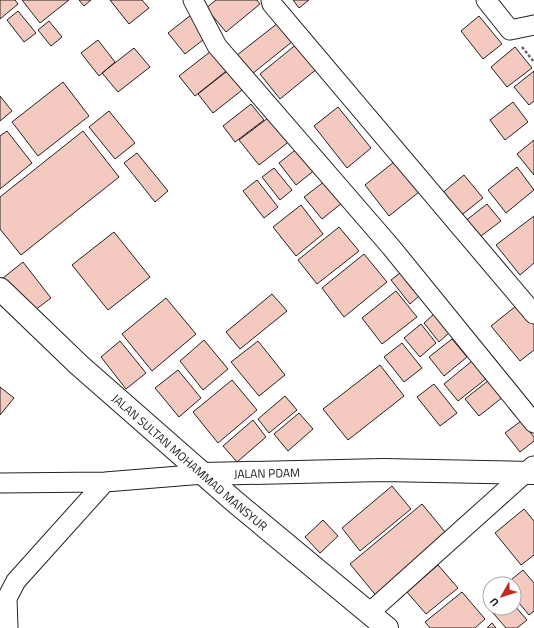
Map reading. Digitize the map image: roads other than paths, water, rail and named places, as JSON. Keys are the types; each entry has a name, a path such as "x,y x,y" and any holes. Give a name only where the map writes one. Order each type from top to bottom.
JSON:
{"street":[{"path":"193,0 218,46 391,247 534,423"},
{"path":"271,0 272,4 534,314"},
{"path":"486,0 510,30 534,25"},
{"name":"JALAN SULTAN MOHAMMAD MANSYUR","path":"0,289 79,365 234,501 387,628"},
{"name":"JALAN PDAM","path":"0,483 105,482 204,474 382,470 531,470"},
{"path":"369,613 531,470"},
{"path":"8,628 7,598 16,581 105,482"}]}
